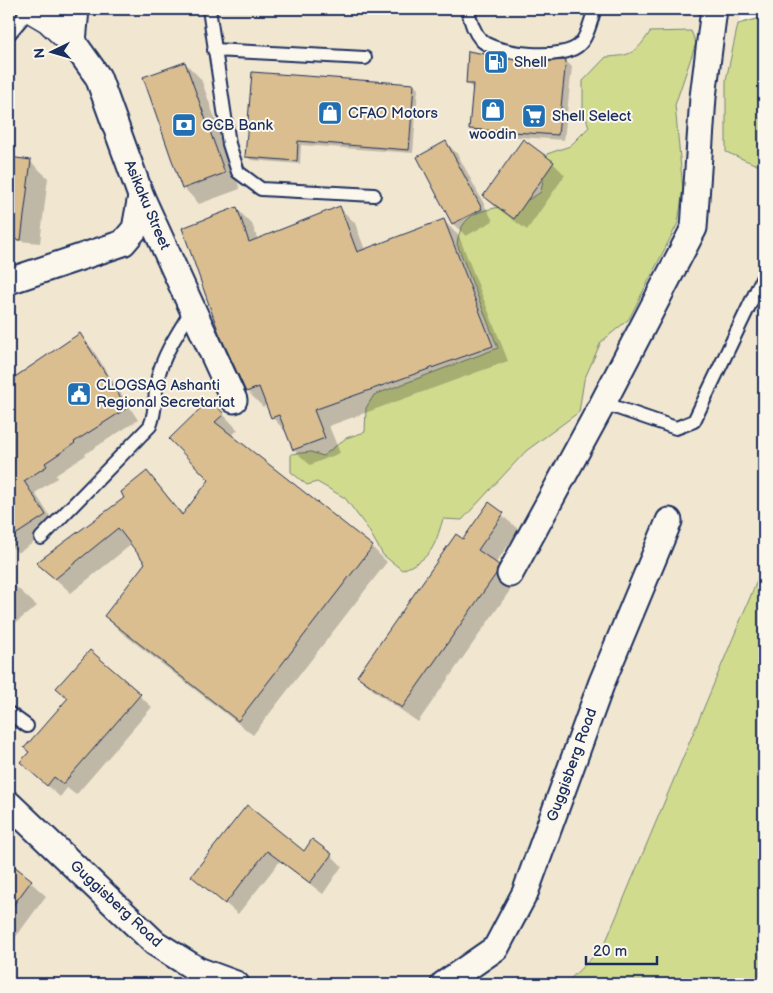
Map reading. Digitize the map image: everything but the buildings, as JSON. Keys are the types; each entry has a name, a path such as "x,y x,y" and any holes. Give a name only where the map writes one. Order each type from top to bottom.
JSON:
{"street":[{"path":"31,9 49,19 73,42"},
{"path":"73,42 76,9"},
{"path":"510,574 604,403 694,228 703,97 714,9"},
{"name":"Asikaku Street","path":"73,42 98,77 141,196 234,400"},
{"path":"9,281 123,242 135,228 141,196"},
{"name":"Guggisberg Road","path":"444,984 496,948 525,893 602,682 669,521"},
{"name":"Guggisberg Road","path":"10,807 155,943 198,970 236,984"}],"lane":[{"path":"9,34 31,9"},
{"path":"209,9 229,144 238,172 261,189 374,196"},
{"path":"468,9 472,27 482,41 494,48 553,55 569,52 581,44 595,9"},
{"path":"214,50 365,58"},
{"path":"604,403 676,428 694,421 762,280"},
{"path":"41,538 150,426 155,415 158,377 166,353 193,308"},
{"path":"9,712 27,726"}],"shaded area":[{"path":"9,9 744,9 738,24 726,80 726,152 764,168 764,564 604,946 565,984 9,984"}],"green space":[{"path":"764,17 764,168 726,152 726,80 738,24"},
{"path":"691,31 696,43 675,105 683,190 678,223 629,319 601,342 584,380 579,412 526,451 462,520 443,519 434,545 426,556 412,566 402,570 383,555 368,529 345,498 317,482 307,485 291,472 291,454 311,452 323,456 346,438 365,432 366,408 374,395 498,348 457,244 460,231 465,222 480,212 520,203 541,192 547,154 570,146 589,127 583,109 583,81 606,57 621,56 632,52 641,45 650,32"},
{"path":"764,564 764,984 565,984 604,946"}],"place":[{"name":"Shell","path":"496,62"},
{"name":"woodin","path":"493,110"},
{"name":"CFAO Motors","path":"330,113"},
{"name":"Shell Select","path":"534,116"},
{"name":"GCB Bank","path":"184,125"},
{"name":"CLOGSAG Ashanti Regional Secretariat","path":"79,394"}]}
